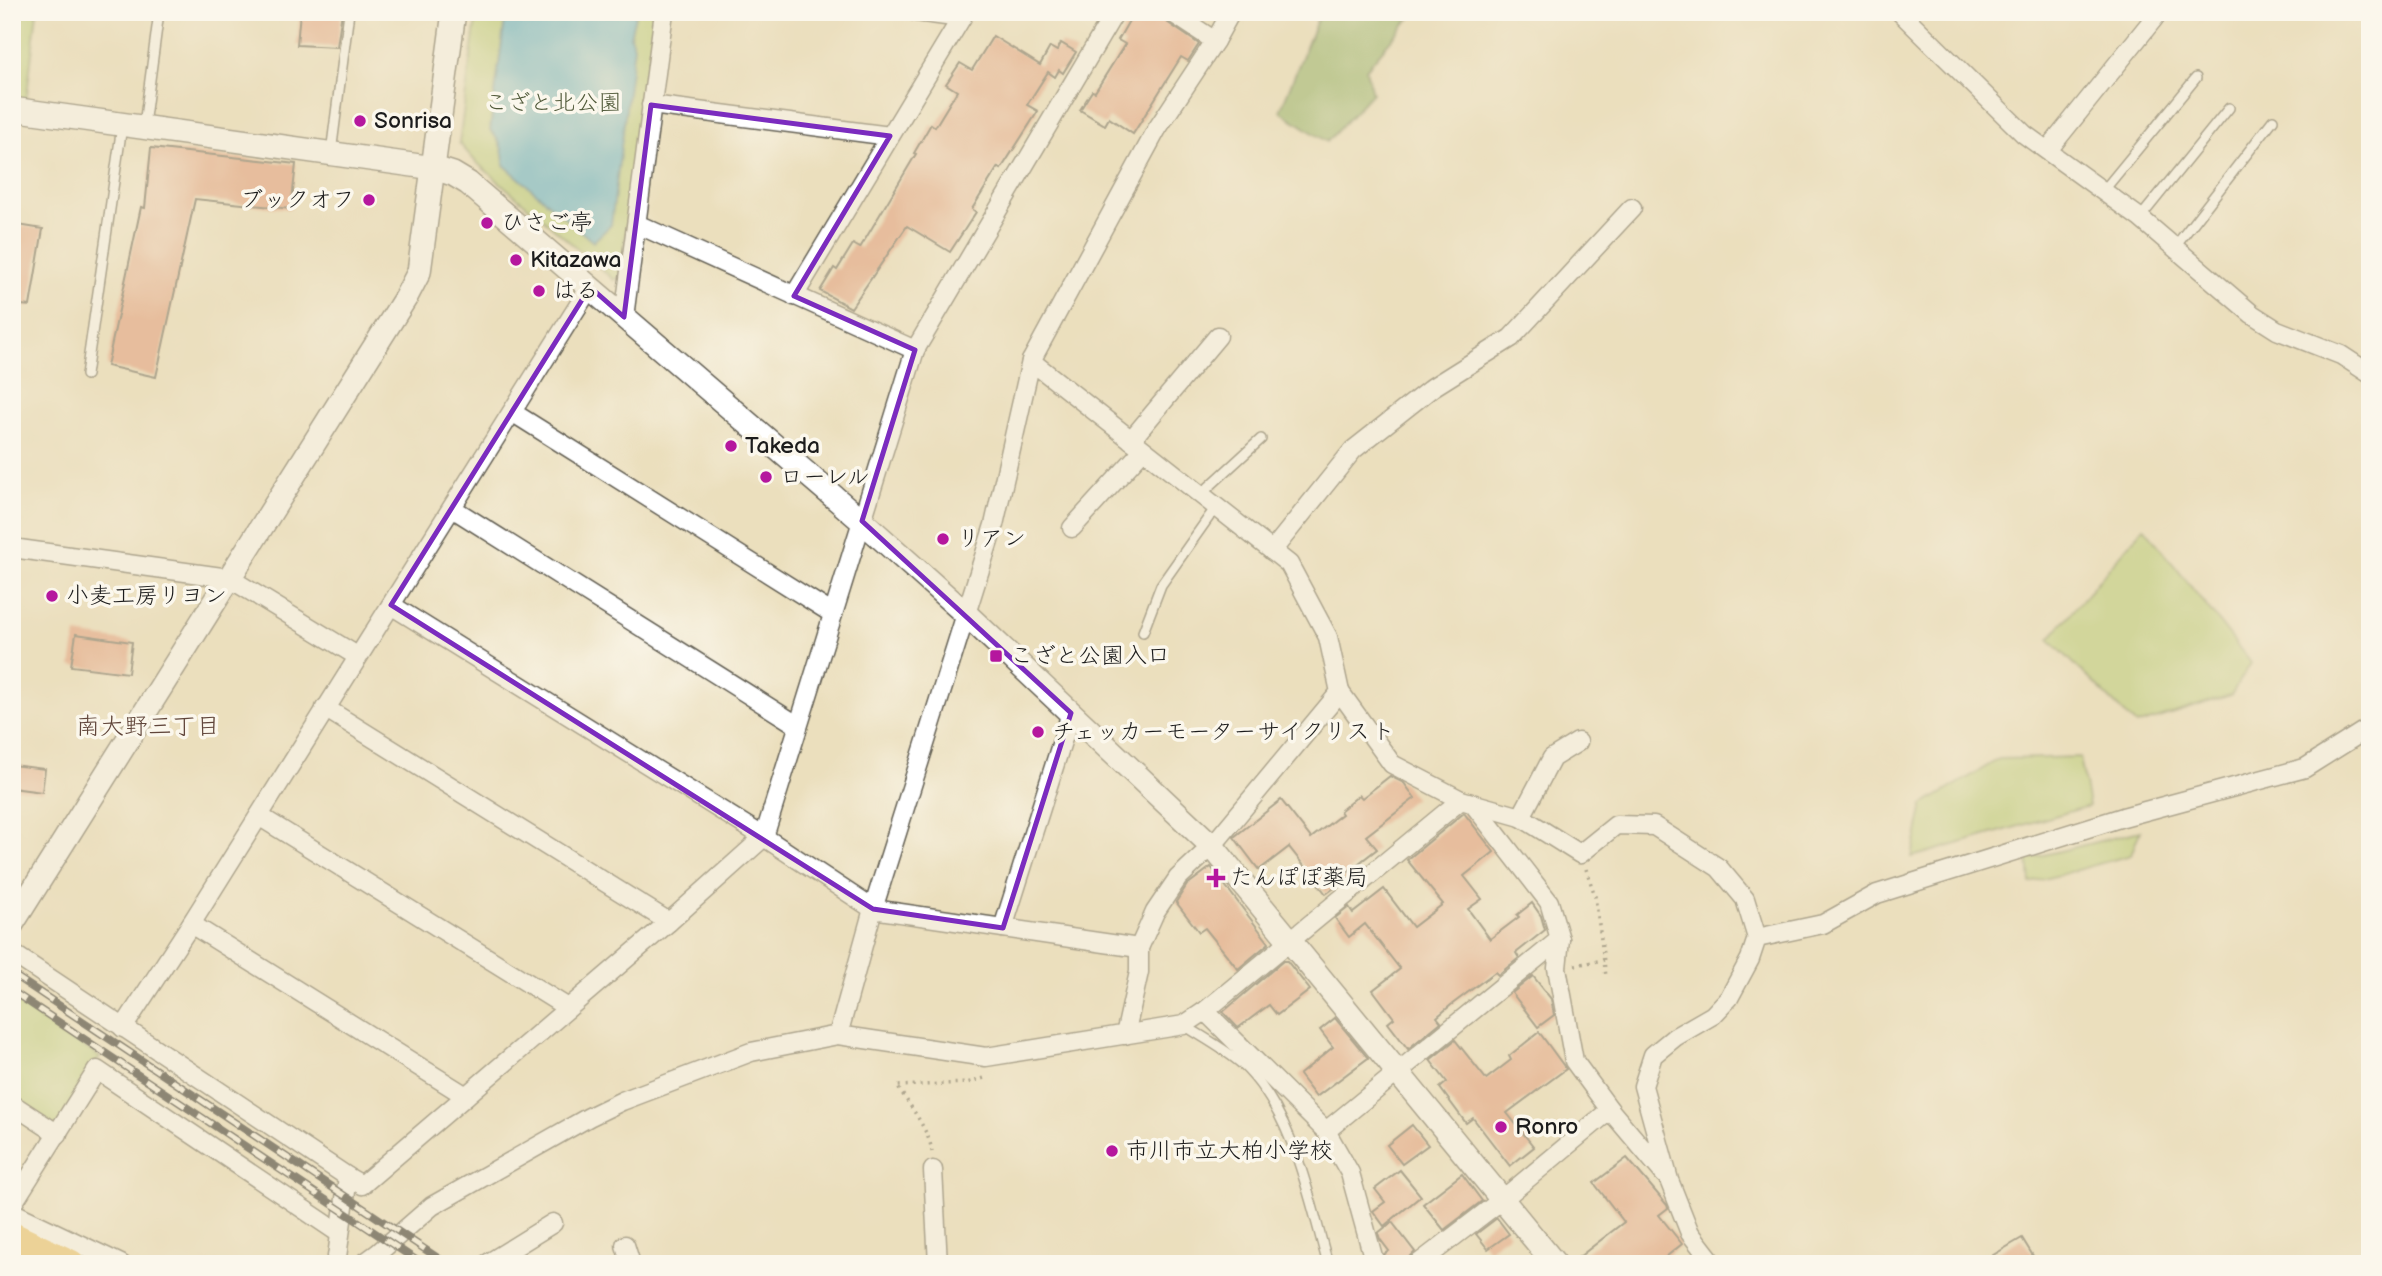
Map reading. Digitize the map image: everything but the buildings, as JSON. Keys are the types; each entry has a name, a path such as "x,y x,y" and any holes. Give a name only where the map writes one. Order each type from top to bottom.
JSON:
{"main road":[{"path":"12,1236 71,1264"}],"street":[{"path":"12,924 406,297 419,272 454,12"},
{"path":"624,317 664,12"},
{"path":"794,296 963,15 916,12"},
{"path":"12,953 362,1185 764,837 915,349 1115,12"},
{"path":"1171,12 1215,41"},
{"path":"838,1035 873,909 994,525 1031,361 1157,129 1231,12"},
{"path":"1900,12 2024,134 2140,218 2252,314 2277,330 2341,355 2370,374"},
{"path":"2048,150 2159,12"},
{"path":"652,105 890,136"},
{"path":"12,109 434,168 453,174 468,183 862,521 967,615 1212,845 1555,1264"},
{"path":"1272,551 1353,450 1433,387 1511,338 1632,208"},
{"path":"637,225 915,349"},
{"path":"123,1028 590,287"},
{"path":"1072,528 1218,336"},
{"path":"1031,361 1289,564 1328,637 1340,692 1392,764 1467,803 1521,817 1580,854 1616,825 1654,826 1718,868 1745,899 1757,938 1751,959 1729,998 1713,1014 1675,1037 1653,1055 1643,1086 1669,1180 1690,1233 1714,1264"},
{"path":"512,412 832,614"},
{"path":"452,508 797,725"},
{"path":"12,548 229,579 357,656"},
{"path":"391,605 764,837 873,909 1139,948"},
{"path":"1125,1035 1139,972 1139,948 1155,912 1178,878 1212,845 1340,692"},
{"path":"325,708 669,922"},
{"path":"1003,928 1071,713"},
{"path":"1757,938 1823,924 1877,894 2123,817 2305,768 2370,727"},
{"path":"1521,817 1552,758 1578,742"},
{"path":"1467,803 1549,902 1560,939 1558,968 1574,1061 1610,1110 1669,1180"},
{"path":"363,1264 432,1206 622,1101 751,1052 838,1035 986,1057 1184,1025 1467,803"},
{"path":"259,816 568,1008"},
{"path":"191,924 466,1096"},
{"path":"1326,1131 1560,939"},
{"path":"1205,1011 1326,1131 1350,1173 1375,1264"},
{"path":"12,1205 97,1070 339,1233"},
{"path":"12,1104 58,1134"},
{"path":"1418,1264 1503,1199 1610,1110"},
{"path":"933,1170 939,1264"},
{"path":"336,1264 348,1177"},
{"path":"12,1212 121,1264"},
{"path":"487,1264 554,1223"},
{"path":"1696,1264 1698,1244"},
{"path":"625,1245 631,1264"}],"lane":[{"path":"86,375 133,126 159,12"},
{"path":"331,153 349,12"},
{"path":"2104,190 2196,78"},
{"path":"2140,218 2229,108"},
{"path":"2174,247 2273,120"},
{"path":"1200,495 1261,439"},
{"path":"1143,632 1161,584 1216,507"},
{"path":"1184,1025 1241,1063 1284,1122 1299,1160 1328,1264"}],"path":[{"path":"1580,854 1595,896 1606,976"},
{"path":"1558,968 1604,960"},
{"path":"933,1170 931,1146 916,1114 897,1086 967,1083 982,1079 995,1074 1014,1052"}],"highlighted area":[{"path":"651,105 890,136 794,296 915,350 862,521 1071,713 1003,928 873,909 391,605 590,287 624,317"}],"green space":[{"path":"12,12 37,12 26,103 12,101"},
{"name":"こざと北公園","path":"477,12 655,12 620,277 614,280 476,162 459,143"},
{"path":"1331,12 1415,12 1366,69 1372,93 1327,142 1280,111 1317,20"},
{"path":"2144,527 2251,663 2231,695 2136,725 2049,639"},
{"path":"2080,757 2089,806 1912,857 1923,805 1999,759"},
{"path":"2140,831 2131,855 2030,883 2028,859"},
{"path":"12,999 100,1057 57,1129 12,1100"}],"water":[{"name":"こざと北公園","path":"506,12 636,12 630,36 634,46 611,225 593,242 504,165 501,146 490,130"}],"railway":[{"path":"12,974 447,1264"},
{"path":"12,991 422,1264"}],"place":[{"name":"Sonrisa","path":"360,121"},
{"name":"ブックオフ","path":"369,200"},
{"name":"ひさご亭","path":"487,223"},
{"name":"Kitazawa","path":"516,260"},
{"name":"はる","path":"539,291"},
{"name":"Takeda","path":"731,446"},
{"name":"ローレル","path":"766,477"},
{"name":"リアン","path":"943,539"},
{"name":"小麦工房リヨン","path":"52,596"},
{"name":"こざと公園入口","path":"996,656"},
{"name":"チェッカーモーターサイクリスト","path":"1038,732"},
{"name":"たんぽぽ薬局","path":"1216,878"},
{"name":"Ronro","path":"1501,1127"},
{"name":"市川市立大柏小学校","path":"1112,1151"}],"district":[{"name":"南大野三丁目","path":"148,726"}]}
